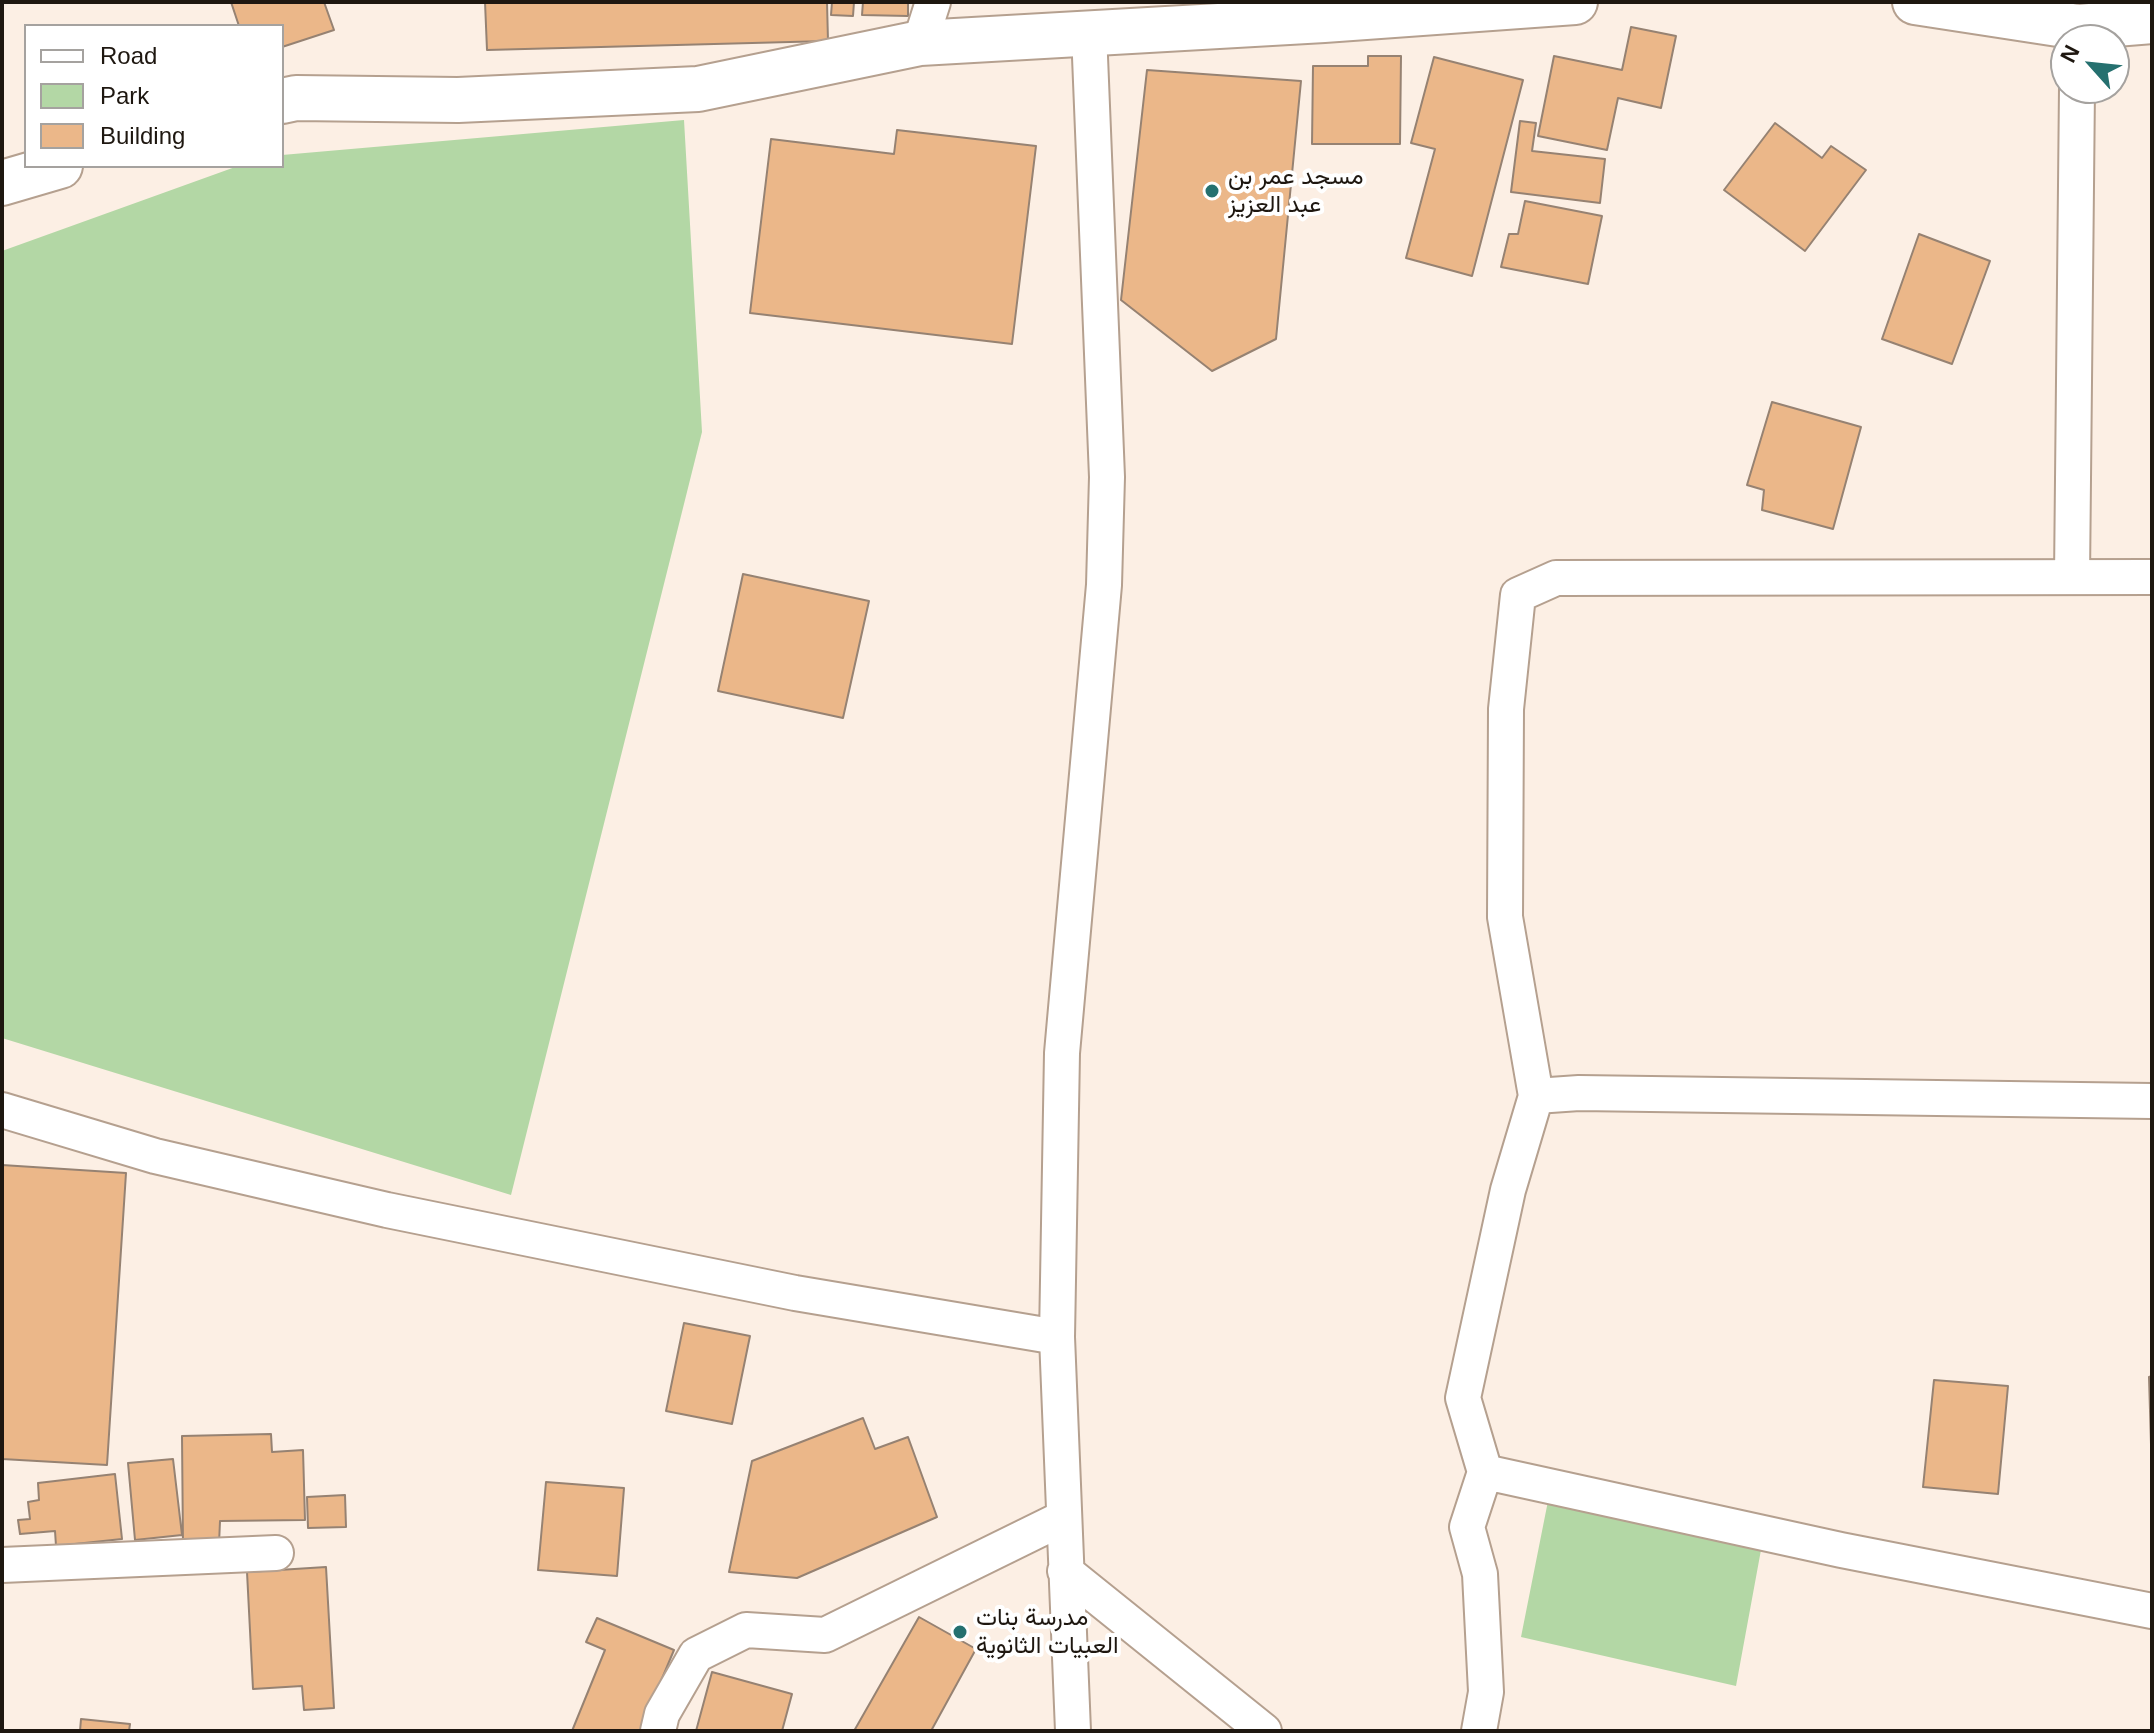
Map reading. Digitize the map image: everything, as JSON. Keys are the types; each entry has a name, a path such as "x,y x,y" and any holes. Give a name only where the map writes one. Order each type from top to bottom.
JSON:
{"street":[{"path":"284,101 296,98 458,100 698,89 926,22 1093,17 1324,20 1575,2"},
{"path":"1915,2 2050,29"},
{"path":"1073,1731 1057,1337 1062,1053 1104,585 1107,477 1093,17"},
{"path":"2130,25 2152,21"},
{"path":"2072,577 2077,104"},
{"path":"2,183 53,168"},
{"path":"1479,1731 1486,1692 1480,1574 1467,1527 1485,1472 1463,1398 1508,1190 1536,1096 1505,917 1506,709 1518,595 1556,578 2152,577"},
{"path":"1536,1096 1579,1093 2152,1101"},
{"path":"2,1110 155,1156 402,1213 795,1293 1057,1337"},
{"path":"1485,1472 1841,1550 2152,1611"},
{"path":"658,1731 662,1714 696,1655 746,1630 825,1635 1063,1518"},
{"path":"2,1565 276,1553"},
{"path":"1065,1571 1264,1731"}],"green space":[{"path":"684,120 702,432 511,1195 2,1038 2,251 232,168 284,168 284,155"},
{"path":"1548,1501 1763,1539 1736,1686 1521,1637"}],"building":[{"path":"231,2 324,2 334,30 284,46 284,24 238,24"},
{"path":"485,2 827,2 828,41 487,50"},
{"path":"832,2 854,2 853,16 831,15"},
{"path":"863,2 908,2 908,16 862,15"},
{"path":"1631,27 1676,36 1661,108 1618,98 1607,150 1538,136 1554,56 1622,70"},
{"path":"1368,56 1401,56 1400,144 1312,144 1313,66 1368,66"},
{"path":"1434,57 1523,80 1472,276 1406,258 1435,149 1411,143"},
{"name":"مسجد عمر بن عبد العزيز","path":"1147,70 1301,81 1276,339 1212,371 1121,300"},
{"path":"1520,121 1536,123 1532,151 1605,159 1600,203 1511,192"},
{"path":"1775,123 1822,158 1831,146 1866,170 1805,251 1724,190"},
{"path":"897,130 1036,146 1012,344 750,313 771,139 894,154"},
{"path":"1525,201 1602,216 1588,284 1501,267 1509,234 1518,234"},
{"path":"1919,234 1990,261 1952,364 1882,339"},
{"path":"1772,402 1861,427 1833,529 1762,510 1764,490 1747,485"},
{"path":"743,574 869,601 843,718 718,691"},
{"path":"2,1165 126,1173 107,1465 2,1459"},
{"path":"684,1323 750,1336 732,1424 666,1411"},
{"path":"2152,1376 2152,1478 2149,1377"},
{"path":"1934,1380 2008,1386 1998,1494 1923,1487"},
{"path":"863,1418 875,1449 908,1437 937,1517 797,1578 729,1572 752,1461"},
{"path":"271,1434 272,1452 303,1450 305,1520 220,1521 219,1544 183,1546 182,1436"},
{"path":"173,1459 182,1535 135,1540 128,1463"},
{"path":"115,1474 122,1539 56,1546 55,1531 20,1534 18,1520 30,1519 28,1502 39,1500 38,1483"},
{"path":"546,1482 624,1488 617,1576 538,1570"},
{"path":"345,1495 346,1527 308,1528 307,1497"},
{"path":"326,1567 334,1708 304,1710 302,1686 253,1689 247,1572"},
{"name":"مدرسة بنات العبيات الثانوية","path":"919,1617 976,1649 931,1731 854,1731"},
{"path":"597,1618 674,1650 640,1731 572,1731 605,1650 586,1642"},
{"path":"712,1672 792,1694 782,1731 696,1731"},
{"path":"81,1719 130,1724 129,1731 80,1731"}],"place":[{"name":"مسجد عمر بن عبد العزيز","path":"1212,191"},
{"name":"مدرسة بنات العبيات الثانوية","path":"960,1632"}]}
